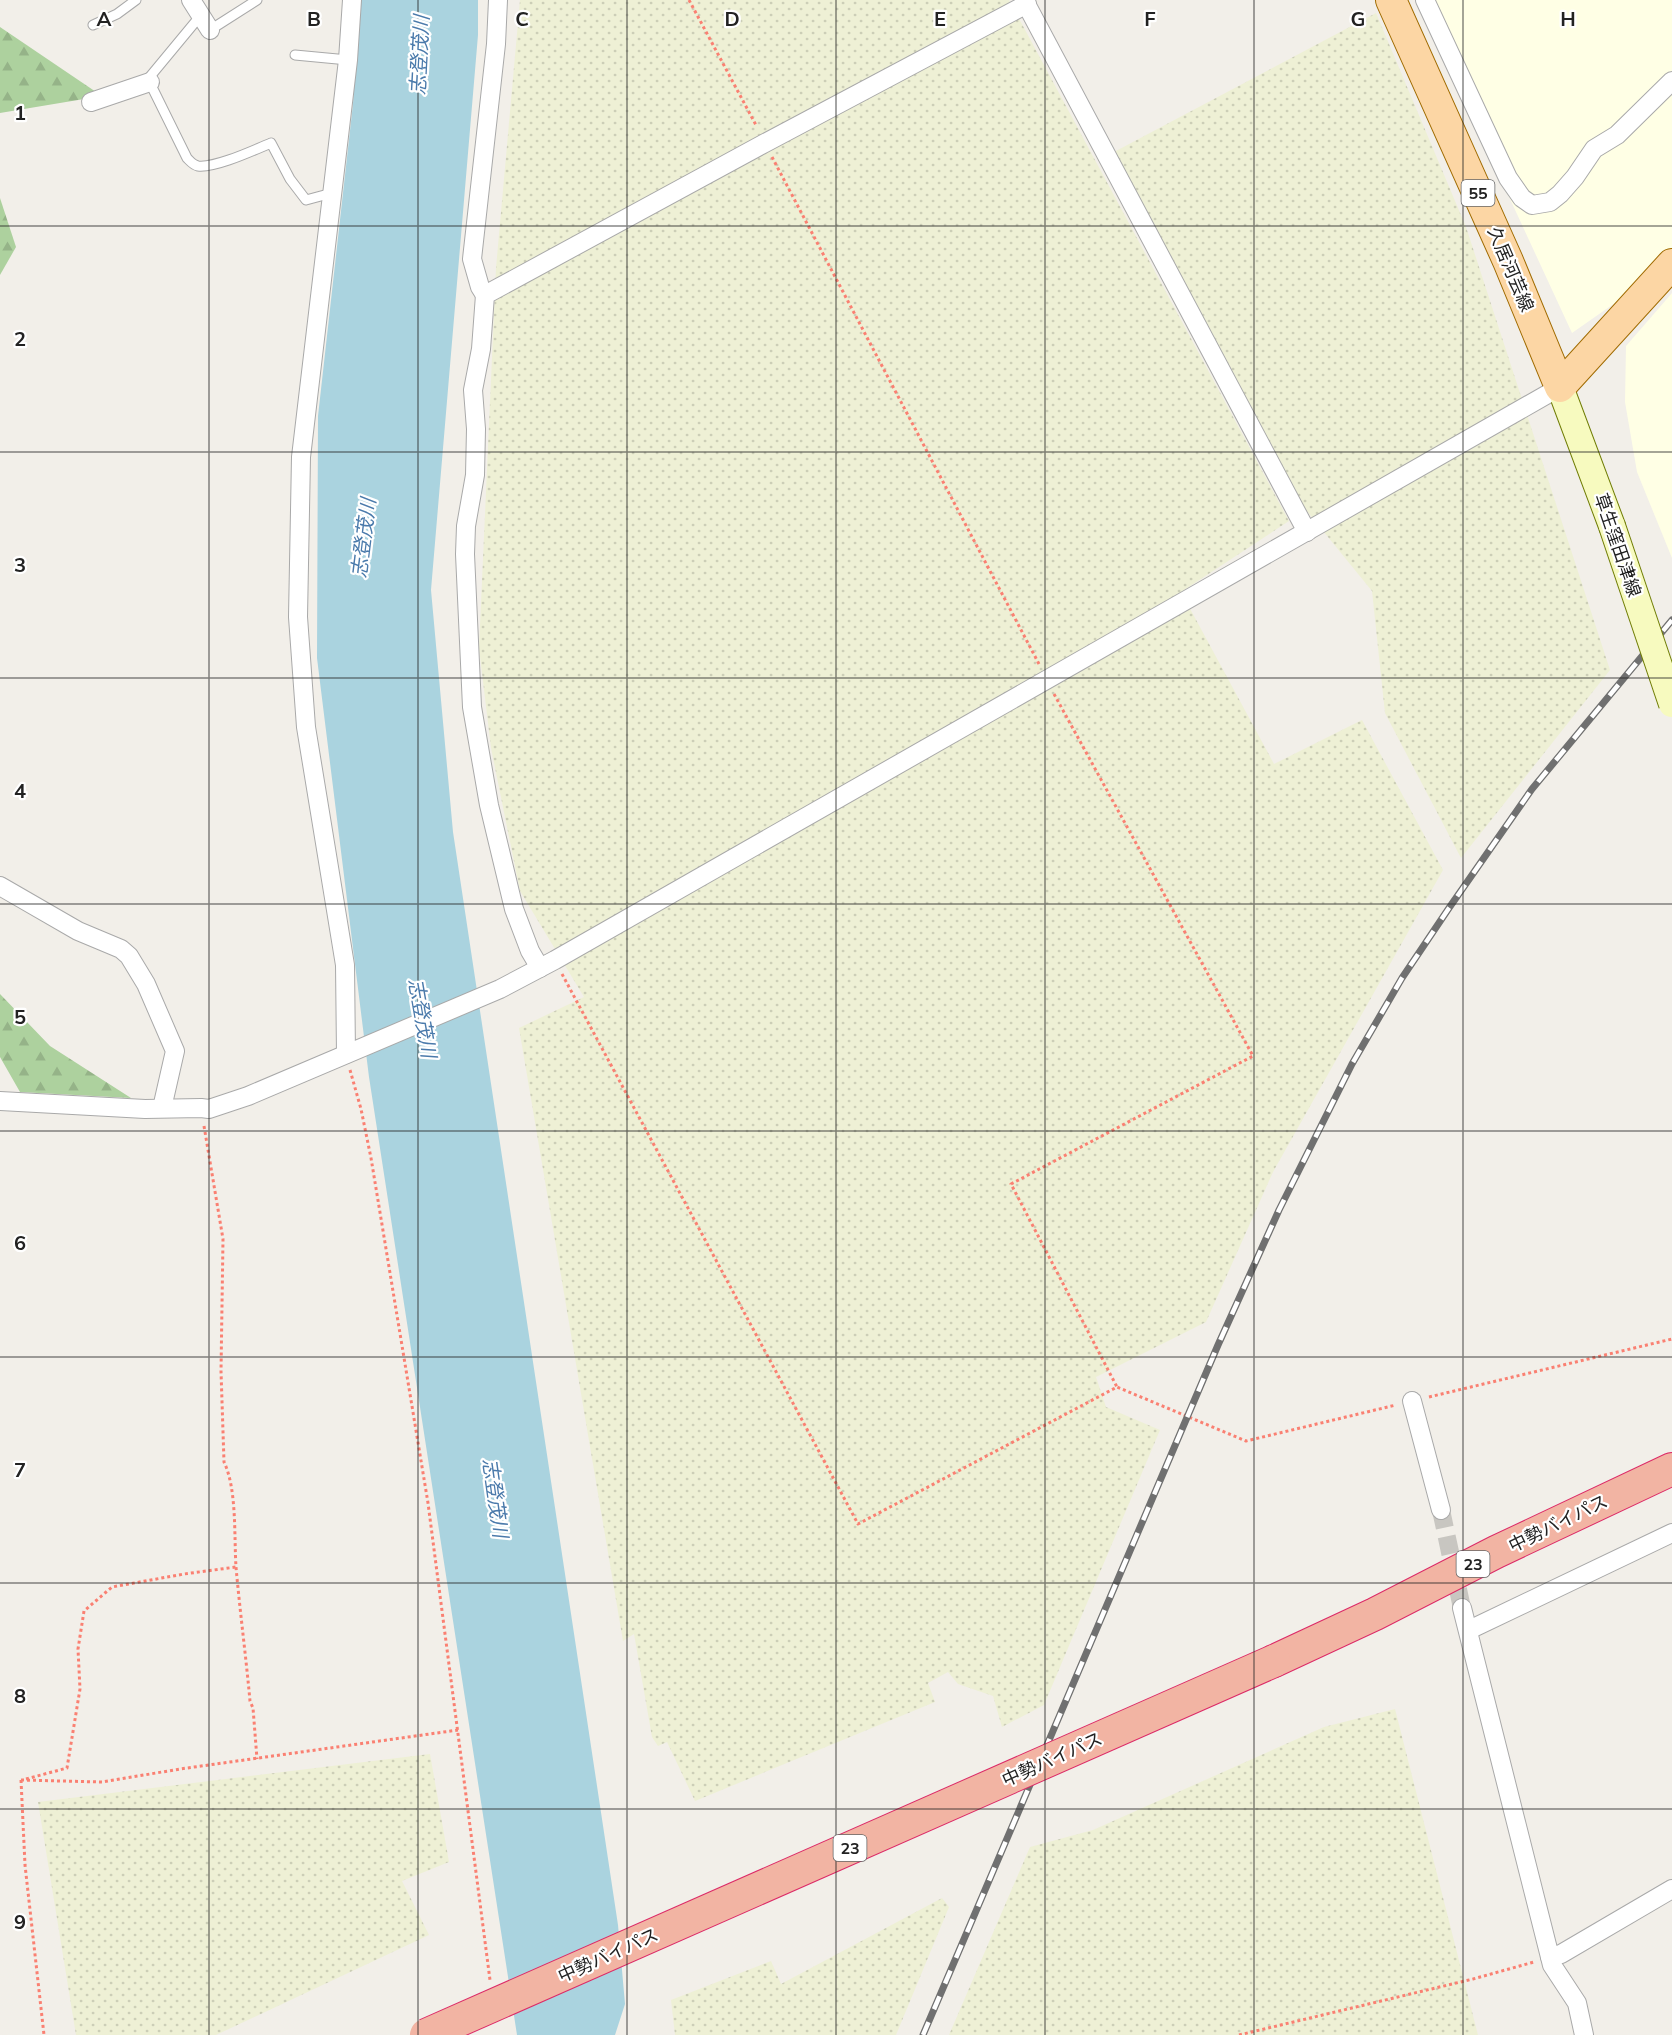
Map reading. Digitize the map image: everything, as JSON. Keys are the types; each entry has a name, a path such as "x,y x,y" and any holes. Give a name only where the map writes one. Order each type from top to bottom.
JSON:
{"highway":[{"name":"中勢バイパス","path":"426,2035 1274,1661 1672,1469"}],"main road":[{"name":"久居河芸線","path":"1391,0 1508,261 1560,387"},
{"path":"1560,387 1672,264"},
{"name":"草生窪田津線","path":"1560,387 1612,526 1672,704"}],"street":[{"path":"498,0 496,44 472,259 480,287 485,295 481,349 473,390 475,475 466,526 465,554 472,707 489,805 512,897 530,951 547,964"},
{"path":"1425,0 1508,178 1522,198 1532,205 1550,201 1560,194 1594,149 1617,135 1672,81"},
{"path":"350,1 348,60 301,457 298,617 308,738 345,965 350,1052"},
{"path":"485,295 1025,2 1307,532"},
{"path":"92,102 150,82"},
{"path":"0,1101 145,1110 209,1109 249,1096 500,989 1560,387"},
{"path":"0,886 78,931 121,949 129,956 146,984 175,1051 162,1108"},
{"path":"1412,1401 1441,1510"},
{"path":"1469,1630 1672,1533"},
{"path":"1462,1608 1552,1965 1577,2004 1584,2035"},
{"path":"1550,1957 1561,1954 1672,1889"}],"lane":[{"path":"93,25 117,14 136,0"},
{"path":"257,0 201,15 148,79 191,163 199,166 237,158 271,143 290,179 306,200 332,193"},
{"path":"295,55 348,60"}],"path":[{"path":"689,0 1047,680 1253,1056 1011,1184 1117,1387 1188,1416"},
{"path":"547,964 858,1524 1117,1387"},
{"path":"350,1052 362,1109 428,1503 491,1988"},
{"path":"201,1108 223,1239 221,1371 224,1462 228,1469 233,1511 236,1568 257,1759"},
{"path":"21,1780 67,1768 80,1689 78,1649 84,1611 112,1587 184,1574 236,1568"},
{"path":"21,1780 102,1782 458,1730"},
{"path":"21,1780 25,1865 44,2035"},
{"path":"1239,2035 1473,1979 1550,1957"}],"shaded area":[{"path":"520,0 1009,0 1289,521 1181,592 1274,764 1362,720 1443,870 1273,1172 1206,1322 1096,1377 1106,1407 1160,1430 1044,1705 1002,1727 993,1696 958,1684 948,1672 928,1683 935,1702 695,1801 667,1742 658,1746 652,1737 634,1634 623,1641 519,1028 584,997 520,891 491,748 479,648 496,268"},
{"path":"1418,0 1672,0 1672,248 1632,291 1572,333"},
{"path":"1376,13 1466,227 1610,670 1461,858 1385,713 1372,591 1301,504 1114,152"},
{"path":"1672,293 1672,558 1637,472 1625,402 1626,346"},
{"path":"1395,1709 1478,2035 949,2035 1030,1847 1093,1830 1324,1727"},
{"path":"430,1754 449,1862 402,1881 429,1935 216,2035 76,2035 38,1802"},
{"path":"942,1898 949,1907 896,2035 675,2035 671,2000 771,1961 781,1984"}],"green space":[{"path":"0,27 102,96 0,113"},
{"path":"0,198 16,247 0,275"},
{"path":"0,994 50,1046 131,1098 20,1092 0,1057"}],"water":[{"name":"志登茂川","path":"359,0 478,0 478,35 431,590 453,832 618,1925 625,2004 615,2035 517,2035 369,1077 317,658 318,416 353,104"}],"tunnel":[{"path":"1441,1510 1462,1608"}],"railway":[{"path":"923,2035 1218,1345 1279,1210 1352,1064 1402,978 1532,789 1672,620"}]}
